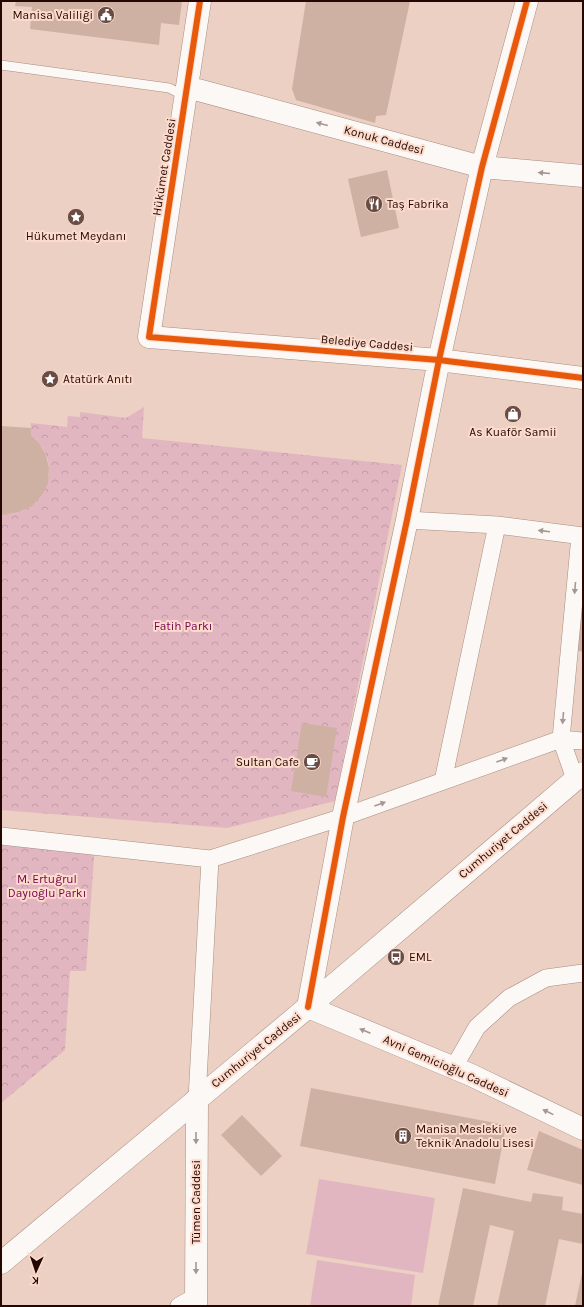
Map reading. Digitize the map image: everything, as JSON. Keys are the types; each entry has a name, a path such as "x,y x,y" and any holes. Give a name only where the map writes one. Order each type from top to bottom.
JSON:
{"street":[{"name":"Hükümet Caddesi","path":"149,337 182,90 200,1"},
{"path":"308,1007 343,817 407,520 439,360 482,167 527,1"},
{"name":"Konuk Caddesi","path":"182,90 482,167 583,176"},
{"name":"Belediye Caddesi","path":"149,337 439,360 583,378"},
{"path":"407,520 497,525 582,536 561,739 579,776"},
{"path":"442,781 497,525"},
{"path":"1,836 210,859 343,817 561,739 582,741"},
{"name":"Cumhuriyet Caddesi","path":"1,1263 308,1007 579,776"},
{"path":"197,1099 210,859"},
{"path":"454,1067 476,1027 509,998 546,978 583,973"},
{"name":"Avni Gemicioğlu Caddesi","path":"308,1007 454,1067 583,1129"},
{"name":"Tümen Caddesi","path":"190,1303 197,1099"}],"lane":[{"path":"1,65 182,90"}],"green space":[{"name":"Fatih Parkı","path":"144,407 142,438 402,465 335,801 227,828 1,810 1,514 19,512 27,508 40,495 48,478 48,459 41,446 31,435 31,423 67,427 68,416 80,417 80,412 126,418"},
{"name":"M. Ertuğrul Dayıoğlu Parkı","path":"1,837 95,844 86,971 70,971 65,1050 1,1103"},
{"path":"319,1179 435,1198 423,1273 306,1254"},
{"path":"317,1260 415,1275 411,1306 310,1306"}],"building":[{"name":"Manisa Valiliği","path":"16,1 182,1 179,25 161,23 159,45 30,29 32,7 15,6"},
{"path":"306,1 410,1 386,115 376,116 375,123 296,100 292,89"},
{"name":"Taş Fabrika","path":"387,170 399,228 361,237 348,179"},
{"path":"1,426 31,428 31,435 39,443 46,455 49,468 48,483 42,495 32,506 19,512 5,515 1,514"},
{"path":"583,598 583,652 576,650"},
{"path":"302,723 337,728 326,797 291,791"},
{"name":"Manisa Mesleki ve Teknik Anadolu Lisesi","path":"311,1088 506,1125 495,1184 300,1146"},
{"path":"242,1115 282,1156 261,1176 221,1135"},
{"path":"539,1131 583,1150 583,1185 527,1170"},
{"path":"463,1188 531,1202 533,1193 563,1197 562,1210 583,1214 583,1244 559,1239 545,1306 497,1306 514,1231 490,1225 473,1306 438,1306"},
{"path":"582,1273 583,1306 575,1306"}],"cycle path":[{"path":"200,1 149,337 439,360 583,378"},
{"path":"308,1007 343,817 407,520 439,360 482,167 527,1"}],"place":[{"name":"Manisa Valiliği","path":"106,15"},
{"name":"Taş Fabrika","path":"374,204"},
{"name":"Hükumet Meydanı","path":"76,217"},
{"name":"Atatürk Anıtı","path":"50,379"},
{"name":"As Kuaför Samii","path":"513,414"},
{"name":"Sultan Cafe","path":"312,762"},
{"name":"EML","path":"396,957"},
{"name":"Manisa Mesleki ve Teknik Anadolu Lisesi","path":"403,1136"}]}
